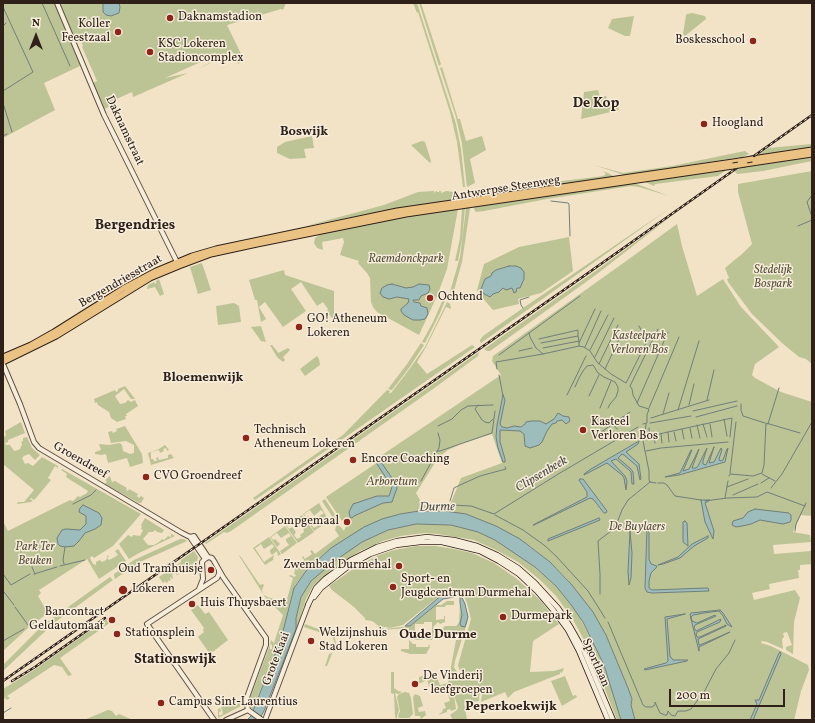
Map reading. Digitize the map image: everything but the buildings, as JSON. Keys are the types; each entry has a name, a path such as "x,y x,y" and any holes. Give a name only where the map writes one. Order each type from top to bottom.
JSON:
{"main road":[{"name":"Antwerpse Steenweg","path":"284,239 388,217 457,205 812,150"},
{"name":"Antwerpse Steenweg","path":"475,202 812,154"},
{"name":"Antwerpse Steenweg","path":"302,231 388,213 457,205"},
{"name":"Bergendriesstraat","path":"3,363 43,343 150,278 205,252 302,231"},
{"name":"Bergendriesstraat","path":"3,357 46,337 142,278 178,264 222,252 284,239"},
{"name":"Sportlaan","path":"308,605 321,588 346,568 370,554 390,547 413,542 431,542 449,543 480,552 499,561 519,574 533,587 554,611 568,630 607,712"},
{"path":"607,712 608,720"},
{"path":"607,712 612,720"}],"street":[{"name":"Daknamstraat","path":"58,3 104,115 178,264"},
{"name":"Groendreef","path":"3,363 34,442 39,448 182,533 192,536 206,558"},
{"path":"199,589 204,573 202,562 206,558 213,560 264,636 266,642 246,700 249,711 226,720"},
{"path":"214,720 147,624 214,579 218,575 219,570"},
{"path":"204,573 209,580 214,579"},
{"name":"Grote Kaai","path":"249,711 262,720 308,605"}],"green space":[{"path":"3,3 55,3 82,65 44,83 55,110 3,138"},
{"name":"KSC Lokeren Stadioncomplex","path":"59,3 103,3 103,12 108,16 120,11 119,3 286,3 283,10 281,9 227,25 244,60 238,64 232,51 197,70 217,58 215,52 212,57 165,78 188,73 133,97 132,92 112,101 113,103 108,105 109,107 104,109 93,83 97,81 82,47 83,46 79,37 74,39"},
{"path":"413,3 417,3 456,124 461,149 465,187 463,187 457,142 450,112 418,12 417,13"},
{"path":"419,3 421,3 441,64 439,66"},
{"path":"692,13 705,16 706,19 685,36 683,34 686,15"},
{"path":"634,16 630,36 625,36 608,28 612,19"},
{"path":"442,67 466,141 482,136 486,150 470,159 475,183 467,187 462,144 456,117 440,68"},
{"path":"598,90 600,97 606,96 609,104 617,102 619,110 581,119 584,92"},
{"path":"312,136 314,148 304,149 306,158 290,159 277,153 277,147 285,142"},
{"path":"422,141 425,142 431,161 430,163 411,145"},
{"path":"812,144 812,147 758,155 768,148"},
{"path":"745,151 749,154 743,157 624,175 594,165 623,173 672,166"},
{"path":"812,157 812,161 763,171 737,174 735,171 740,168"},
{"path":"728,169 718,176 655,184 654,186 645,182"},
{"path":"603,171 612,175 613,177 474,197 477,192 480,191 603,176 606,174"},
{"name":"Stedelijk Bospark","path":"812,171 812,364 806,359 799,357 782,343 752,314 728,282 727,279 729,278 725,268 752,244 738,192 738,184"},
{"path":"634,183 669,196 631,186 547,199 484,211 476,212 474,209 474,207"},
{"path":"434,191 434,193 436,191 441,191 441,193 446,191 453,192 458,199 392,209 306,226 384,205 418,192"},
{"path":"465,208 458,261 455,261 460,238 462,209"},
{"path":"466,208 470,208 462,262 451,301 448,299 460,257"},
{"path":"670,208 481,343 480,342 483,336"},
{"name":"Raemdonckpark","path":"458,209 447,269 437,296 419,335 377,312 373,307 371,302 370,278 367,273 358,263 359,261 340,255 344,242 343,238 322,242 323,250 317,248 314,243 315,238 321,234 391,219"},
{"path":"674,214 597,274 490,351 484,349 597,270"},
{"path":"677,224 697,296 723,279 741,307 779,347 755,364 752,375 781,392 812,402 812,516 801,515 793,532 810,535 811,542 773,545 774,554 811,551 812,564 800,565 800,570 798,570 799,578 769,584 770,589 752,593 754,600 795,590 800,598 794,622 793,654 786,650 786,647 792,645 787,632 783,633 783,649 767,642 762,641 761,643 771,646 808,665 809,670 801,691 794,720 635,720 631,705 632,699 606,635 593,612 566,578 550,562 531,547 496,526 466,514 419,511 400,514 373,523 331,548 306,571 296,584 292,594 281,639 253,710 249,702 250,699 253,698 250,698 270,645 270,649 272,649 272,645 270,644 271,640 274,643 283,615 263,594 274,599 273,602 285,606 293,578 289,576 295,577 296,575 294,574 295,569 284,567 286,562 295,562 301,570 302,568 299,564 303,561 305,564 306,563 302,557 303,556 305,559 312,554 310,551 312,550 315,554 339,536 335,530 337,524 322,501 325,499 338,519 338,524 344,531 346,526 351,522 347,517 342,521 326,497 375,464 373,461 501,375 492,361 493,356","holes":["492,434 502,463 461,478 450,505 423,505 416,493 438,458 448,450 463,443"]},
{"path":"569,237 573,271 541,293 518,299 519,304 493,310 480,295 477,290 484,264 519,247"},
{"path":"202,263 211,290 198,294 190,267"},
{"path":"284,270 285,275 334,291 334,321 323,302 317,306 301,282 291,289 306,311 283,327 265,302 259,307 266,319 261,322 257,300 255,300 249,280"},
{"path":"159,279 164,294 160,296 155,287 147,289 148,285 154,282 156,284 156,281"},
{"path":"444,297 446,298 440,313 425,343 422,342 433,322"},
{"path":"447,302 450,304 451,309 446,307 426,347 417,362 427,374 472,345 475,347 255,500 253,498 343,435 387,390 391,393 425,347"},
{"path":"234,303 239,306 241,322 218,325 216,306"},
{"path":"261,326 266,342 261,341 251,327"},
{"path":"421,343 424,345 409,368 392,390 388,389 407,364"},
{"path":"270,345 272,345 278,353 288,348 290,350 283,357 285,360 283,362 277,357"},
{"path":"479,352 478,356 433,389 231,531 227,533 224,532 206,544 205,543"},
{"path":"317,356 320,365 305,376 300,369"},
{"path":"125,386 135,399 131,399 124,389 115,396 120,404 125,403 128,400 131,402 135,400 138,406 126,414 126,419 117,422 111,418 109,412 98,405 97,402 95,403 94,399 115,390 116,392 118,389"},
{"path":"21,422 25,433 8,440 8,442 5,443 6,445 10,445 14,451 18,450 20,449 23,438 27,437 32,448 40,455 35,460 29,454 24,456 22,458 25,464 28,463 33,466 42,457 58,466 58,468 55,466 48,478 51,480 36,498 34,500 31,498 30,499 33,501 17,504 18,502 24,502 34,490 3,464 3,440 6,435 5,431"},
{"path":"125,426 142,454 143,463 130,467 127,458 108,463 106,454 95,454 95,452 101,450 99,444 109,445 120,443 123,451 130,454 134,453 134,445 126,441 111,443 108,432 112,431 113,433 117,431 116,429"},
{"path":"165,445 169,450 167,451 166,448 160,453 159,450 151,452 151,459 157,461 156,458 158,457 159,460 168,458 168,455 171,454 174,458 151,465 148,453"},
{"name":"Park Ter Beuken","path":"62,469 141,514 113,546 94,558 92,556 90,558 93,564 96,565 96,562 100,560 102,562 106,560 108,555 109,557 107,558 109,560 118,555 115,551 118,549 126,561 99,579 87,559 39,590 41,593 38,596 48,613 28,628 3,651 3,524 4,523 8,531 70,500 73,501 78,496 80,497 86,494 88,491 66,477 67,474 61,470"},
{"path":"110,476 112,482 115,481 127,488 126,490 128,491 129,489 138,494 137,496 139,498 141,496 144,498 141,503 105,484 107,481 105,480"},
{"path":"319,503 329,521 314,531 303,514","holes":["310,510 314,516 321,510 324,513 319,516 322,523 314,528 311,524 312,521 304,514"]},
{"path":"302,515 314,532 298,543 286,526","holes":["305,521 307,524 303,527 304,532 300,535 301,537 297,539 294,535 296,532 292,527 289,529 287,526 293,522 297,527"]},
{"path":"145,518 164,530 162,533 155,530 153,532 149,532 143,539 148,545 154,545 162,539 164,540 168,536 171,537 171,534 168,532 175,536 129,559 119,544 128,535 132,537 133,535 140,536 143,530 141,529 141,525"},
{"path":"413,524 451,525 478,532 495,540 532,565 556,586 578,614 604,665 621,720 617,720 596,666 582,636 572,618 556,596 539,579 518,562 474,540 424,533 400,536 383,541 360,551 333,568 313,586 306,599 296,629 296,618 301,597 316,575 350,549 362,542 388,530"},
{"path":"285,526 297,543 282,554 280,551 289,545 286,539 291,536 289,533 281,538 277,533 271,537 280,544 277,547 270,537"},
{"path":"269,537 281,554 278,556 277,551 272,555 270,550 274,547 272,544 264,549 261,544 255,548 264,562 274,555 273,560 265,565 253,548"},
{"path":"180,539 187,541 140,562 115,579 114,574 134,560"},
{"name":"Durmepark","path":"417,546 435,546 472,553 494,563 517,579 540,600 559,624 533,641 530,672 554,671 564,668 562,673 560,672 560,674 514,692 508,698 505,692 481,702 483,687 480,687 479,701 464,703 467,720 453,720 450,715 457,710 458,707 454,695 456,709 451,711 450,709 447,710 447,712 438,715 443,709 446,708 444,703 450,701 447,691 441,693 439,688 436,689 433,685 429,686 427,680 419,684 419,677 423,676 426,678 433,676 435,679 437,678 436,675 440,685 448,683 456,640 458,640 460,633 448,630 445,636 440,634 440,631 445,626 456,626 458,624 460,603 461,614 468,620 454,667 458,674 466,677 459,669 458,665 471,619 467,603 461,590 454,588 447,590 403,625 390,628 379,626 372,621 365,620 365,618 354,607 329,586 356,567 379,555 394,550"},
{"path":"194,551 198,557 197,561 195,563 193,562 194,563 189,567 188,565 188,568 184,568 184,571 182,569 183,571 181,573 180,571 177,575 175,573 172,575 173,578 172,579 171,577 171,580 168,580 168,582 166,583 165,581 163,583 159,577"},
{"path":"238,554 260,585 264,585 262,590 263,594"},
{"path":"110,577 113,580 54,623 3,671 3,665 43,625"},
{"path":"447,601 454,601 454,605 436,607 436,620 444,619 445,616 445,622 440,624 438,622 433,627 435,629 432,640 426,640 426,636 432,634 432,622 415,624 415,638 423,640 415,640 412,637 409,637 409,628 382,630 376,625 385,629 410,626 436,605 441,605"},
{"path":"198,605 205,614 209,612 228,640 210,654 198,637 204,632 204,628 191,610"},
{"path":"108,618 111,622 60,658 72,675 68,676 62,667 54,665 7,696 10,698 7,700 5,698 3,699 3,689 34,670"},
{"path":"305,624 334,635 336,644 327,666 325,666 329,654 332,653 335,644 332,635 304,627"},
{"path":"409,640 413,644 416,644 416,647 428,647 429,644 430,647 426,654 410,654 401,651 401,649 409,649"},
{"path":"391,672 394,672 394,688 402,692 398,694 395,693 399,710 397,719 395,717 394,694 391,693"},
{"path":"565,676 573,696 576,695 577,697 562,706 551,681"},
{"path":"405,692 409,693 411,698 413,714 409,718 399,718 398,716 400,711 397,697 399,694"},
{"path":"415,694 420,696 423,706 418,708 419,712 425,711 426,715 421,719 420,716 415,716 413,697"},
{"path":"236,700 243,705 218,718 218,709 220,708 221,711 219,712 219,715 222,715 223,713 221,707"},
{"path":"108,710 112,711 116,716 119,714 133,720 84,720"}],"water":[{"path":"103,3 119,3 119,13 111,16 106,15 103,12"},
{"path":"509,266 521,268 524,272 524,279 520,288 517,288 516,292 514,293 512,288 506,290 503,288 490,297 484,294 481,289 485,279 491,276 496,270"},
{"path":"392,284 406,288 419,284 429,285 430,289 428,293 421,296 419,300 413,300 414,302 420,303 421,306 427,308 428,314 425,319 413,320 404,315 401,309 408,303 409,299 397,297 389,299 383,297 380,293 382,288"},
{"path":"503,395 505,400 500,424 502,427 521,427 526,422 531,421 540,421 546,424 554,419 558,413 569,417 570,421 566,424 562,420 552,424 542,442 539,445 530,448 525,446 524,434 520,431 500,430 500,442 505,459 505,462 503,462 496,437"},
{"path":"639,441 638,444 626,452 639,464 640,480 637,466 624,455 622,454 618,458 633,472 634,484 632,484 631,472 629,470 616,459 611,461 625,476 627,481 626,490 622,475 607,463 584,475 591,469"},
{"path":"714,447 709,463 714,462 721,448 722,450 719,459 720,461 723,460 728,448 725,462 679,475 665,477 680,473 691,450 683,471 689,469 699,449 692,468 696,468 698,466 707,448 703,461 703,464 706,465"},
{"path":"378,462 381,462 396,484 397,488 392,502 383,503 352,518 350,517 349,512 353,504 377,496 389,496 392,487 377,464"},
{"path":"583,479 607,511 606,513 604,513 593,499 590,498 533,525 587,497 587,492 579,480"},
{"path":"701,500 710,500 705,503 714,531 713,539 705,522"},
{"path":"83,505 99,513 102,518 101,525 85,533 74,546 60,546 57,538 62,530 80,530 86,524 86,516 79,512"},
{"path":"755,509 789,513 791,515 791,520 790,522 783,524 760,520 742,526 736,527 732,525 733,521 743,518 748,512"},
{"path":"419,511 445,511 466,514 496,526 520,539 550,562 572,585 593,612 606,635 632,699 631,705 635,720 621,720 604,665 583,622 556,586 535,567 495,540 478,532 451,525 416,524 388,530 362,542 336,560 311,581 301,597 296,618 296,629 264,711 259,720 247,720 251,716 281,639 294,588 306,571 331,548 364,527 382,519"},
{"path":"599,518 600,520 548,541 548,539"},
{"path":"685,521 687,523 688,546 683,542 683,522"},
{"path":"647,528 649,533 649,559 651,564 657,566 651,573 649,588 652,590 708,588 709,591 647,592 645,588"},
{"path":"630,531 632,553 631,578 629,585 628,572"},
{"path":"708,536 708,538 694,546 680,558 658,565 678,557 692,544"},
{"name":"Oude Durme","path":"454,590 454,597 443,599 410,626 405,626 444,593"},
{"path":"460,593 465,604 468,617 465,627 461,626 460,624 462,615"},
{"path":"720,610 732,627 727,624 719,611 693,615 691,617 692,621 697,623 715,615 716,616 695,625 694,628 696,631 721,619 720,622 697,632 697,637 726,625 698,639 699,645 730,632 699,647 699,651 690,615 691,613"},
{"path":"685,614 667,619 670,656 673,660 688,660 645,670 644,669 666,663 668,661 665,617"},
{"path":"780,652 781,654 753,720 750,720 757,704 755,700 759,700"}],"waterway":[{"path":"42,3 70,66"},
{"path":"3,7 33,72 3,91"},
{"path":"3,26 6,23"},
{"path":"3,103 12,132"},
{"path":"3,136 7,134"},
{"path":"812,195 807,202 812,217"},
{"name":"Clipsenbeek","path":"551,201 569,204 570,236"},
{"path":"798,226 812,220"},
{"path":"499,355 580,296"},
{"name":"Clipsenbeek","path":"523,308 520,300 529,297"},
{"path":"579,343 595,309"},
{"path":"585,347 601,311"},
{"path":"590,350 608,315"},
{"path":"595,357 614,318"},
{"path":"599,364 618,325"},
{"name":"Clipsenbeek","path":"529,333 536,348 543,354 579,346 584,347 590,351 597,362 611,374 626,383 647,341 639,326"},
{"path":"643,424 647,423 649,409 639,406 630,386 658,329"},
{"path":"539,339 578,330 578,336"},
{"path":"637,403 668,332"},
{"path":"605,369 622,333"},
{"path":"541,343 578,336 579,341"},
{"path":"649,408 679,337"},
{"path":"543,348 579,341 579,346"},
{"path":"678,410 699,341"},
{"path":"519,351 532,348"},
{"path":"497,369 496,362 543,354"},
{"path":"567,395 586,356"},
{"path":"575,387 587,366 593,365 598,373 615,382 618,387 616,397 608,408"},
{"path":"707,400 714,370"},
{"path":"499,375 503,396"},
{"path":"589,396 599,375"},
{"path":"600,408 611,381"},
{"path":"689,405 694,384"},
{"path":"768,424 779,388"},
{"path":"663,414 669,393"},
{"path":"651,418 709,400"},
{"path":"693,411 737,401"},
{"path":"741,404 743,416 765,423"},
{"path":"478,405 475,409 482,420 489,423 493,419"},
{"path":"438,426 452,419 461,410 468,406 493,405"},
{"path":"696,417 737,406"},
{"path":"437,451 492,433 495,411"},
{"path":"594,437 630,412"},
{"path":"650,423 691,416"},
{"path":"623,417 628,425"},
{"path":"649,428 650,436 732,418 730,437"},
{"path":"724,419 727,436"},
{"path":"730,473 736,422"},
{"path":"771,488 782,474 812,422"},
{"path":"729,476 730,474 753,476 762,473 764,465 766,423 800,433"},
{"path":"613,424 617,429"},
{"name":"Clipsenbeek","path":"645,435 646,424"},
{"path":"703,424 707,437"},
{"path":"710,424 712,437"},
{"path":"697,425 700,438"},
{"name":"Clipsenbeek","path":"451,505 471,506 494,514 638,427"},
{"path":"690,428 692,438"},
{"path":"682,429 684,439"},
{"path":"604,431 609,439"},
{"path":"668,432 669,442"},
{"path":"674,432 676,441"},
{"path":"421,481 439,448 440,440 438,433"},
{"path":"661,434 662,443"},
{"path":"654,435 655,443"},
{"name":"Clipsenbeek","path":"645,439 643,441 649,471 649,480 650,482 656,483"},
{"path":"646,451 661,448 728,442"},
{"name":"Durme","path":"450,501 454,488 480,476 506,469 505,467"},
{"path":"762,474 775,481"},
{"path":"761,483 769,478"},
{"path":"727,487 748,479"},
{"path":"725,498 728,481"},
{"name":"Clipsenbeek","path":"600,594 598,541 611,531 617,523 628,500 650,482"},
{"path":"658,483 664,483 667,485 675,496 701,500"},
{"path":"733,495 758,484"},
{"path":"73,504 91,495 96,490"},
{"path":"705,501 727,498 757,497 767,492 805,506"},
{"path":"795,531 796,524 806,503"},
{"path":"495,515 523,530 544,545 556,556 588,591 605,618"},
{"path":"19,540 25,545"},
{"path":"64,564 63,560 65,547"},
{"path":"60,566 85,560"},
{"path":"32,567 35,574"},
{"path":"34,574 57,567"},
{"path":"3,574 11,585 30,574"},
{"path":"4,592 14,605"},
{"path":"15,607 28,625"},
{"path":"608,622 643,705 646,707 652,707 655,705 655,702 660,713 665,715 667,715 668,711 671,715 675,716 678,711 686,711 691,709 704,692 716,669 729,653 735,640"},
{"path":"3,641 24,629"},
{"path":"3,713 11,708"}],"railway":[{"path":"3,681 812,115"},
{"path":"12,681 35,667 105,618"}],"place":[{"name":"Daknamstadion","path":"170,18"},
{"name":"Koller Feestzaal","path":"118,32"},
{"name":"Boskesschool","path":"753,41"},
{"name":"KSC Lokeren Stadioncomplex","path":"150,52"},
{"name":"Hoogland","path":"704,124"},
{"name":"Ochtend","path":"430,298"},
{"name":"GO! Atheneum Lokeren","path":"299,327"},
{"name":"Kasteel Verloren Bos","path":"583,430"},
{"name":"Technisch Atheneum Lokeren","path":"246,438"},
{"name":"Encore Coaching","path":"353,460"},
{"name":"CVO Groendreef","path":"146,477"},
{"name":"Pompgemaal","path":"347,522"},
{"name":"Zwembad Durmehal","path":"399,566"},
{"name":"Oud Tramhuisje","path":"211,570"},
{"name":"Sport- en Jeugdcentrum Durmehal","path":"393,587"},
{"name":"Lokeren","path":"123,590"},
{"name":"Huis Thuysbaert","path":"192,604"},
{"name":"Durmepark","path":"503,617"},
{"name":"Bancontact Geldautomaat","path":"112,620"},
{"name":"Stationsplein","path":"117,634"},
{"name":"Welzijnshuis Stad Lokeren","path":"311,641"},
{"name":"De Vinderij - leefgroepen","path":"415,684"},
{"name":"Campus Sint-Laurentius","path":"161,703"}],"district":[{"name":"De Kop","path":"596,104"},
{"name":"Boswijk","path":"304,133"},
{"name":"Bergendries","path":"135,226"},
{"name":"Bloemenwijk","path":"203,379"},
{"name":"Oude Durme","path":"438,636"},
{"name":"Stationswijk","path":"175,660"},
{"name":"Peperkoekwijk","path":"511,708"}],"park label":[{"name":"Kasteelpark Verloren Bos","path":"639,344"},
{"name":"Arboretum","path":"392,483"},
{"name":"De Buylaers","path":"637,528"}]}
